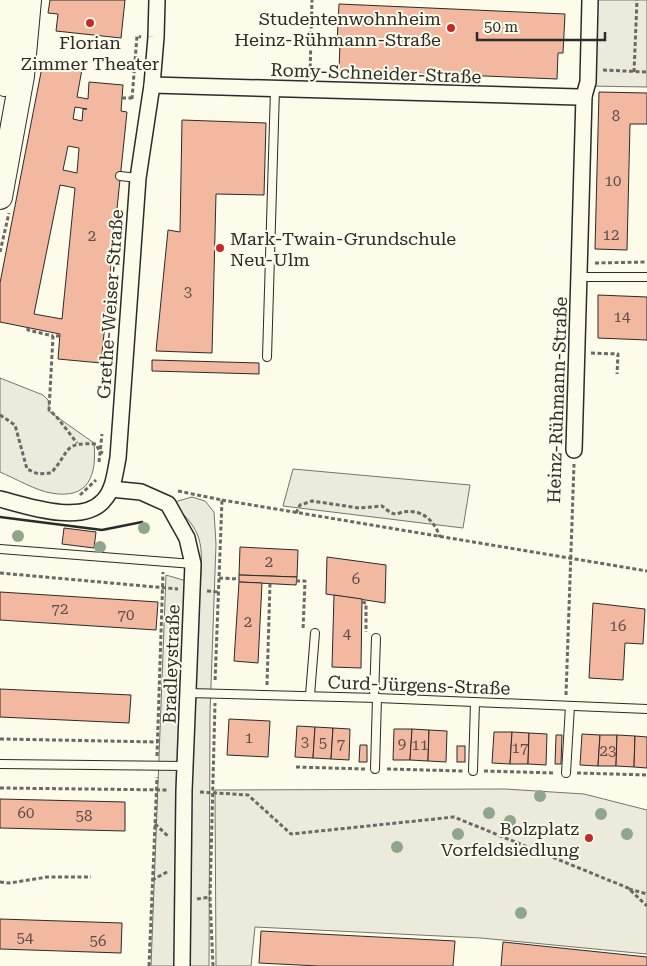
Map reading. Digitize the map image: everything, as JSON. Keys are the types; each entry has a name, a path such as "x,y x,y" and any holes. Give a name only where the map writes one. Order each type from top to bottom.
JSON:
{"main road":[{"path":"0,13 2,0"},
{"path":"0,130 8,53 7,0"},
{"path":"0,197 22,76 29,0"}],"street":[{"name":"Grethe-Weiser-Straße","path":"0,499 39,509 74,513 88,511 98,506 111,489 118,458 138,178 152,85 157,0"},
{"name":"Heinz-Rühmann-Straße","path":"574,450 590,0"},
{"name":"Romy-Schneider-Straße","path":"152,85 578,97 587,83"},
{"name":"Bradleystraße","path":"111,489 140,492 168,504 187,538 193,564 184,791 182,966"}],"lane":[{"path":"267,357 275,88"},
{"path":"120,176 138,178"},
{"path":"579,270 647,277"},
{"path":"0,549 193,564"},
{"path":"310,696 315,633"},
{"path":"375,769 376,638"},
{"name":"Curd-Jürgens-Straße","path":"189,693 266,694 647,709"},
{"path":"473,771 475,702"},
{"path":"566,773 567,706"},
{"path":"0,764 185,766"}],"path":[{"path":"310,90 312,0"},
{"path":"634,72 637,0"},
{"path":"587,83 634,72 647,72"},
{"path":"122,98 132,98"},
{"path":"579,270 647,262"},
{"path":"28,328 28,330 60,336"},
{"path":"53,336 49,410 56,416 76,443"},
{"path":"578,352 618,354 616,374"},
{"path":"0,415 15,425 27,469 38,474 51,473 60,463 68,449 76,443 96,444 100,452 99,468"},
{"name":"Heinz-Rühmann-Straße","path":"567,706 574,450"},
{"path":"100,452 118,458"},
{"path":"72,496 80,495 94,483 98,476"},
{"path":"222,500 647,571"},
{"path":"296,513 300,505 312,502 359,508 382,506 391,513 396,514 402,512 423,514 437,528 440,537"},
{"path":"0,574 218,592"},
{"path":"219,578 239,579"},
{"path":"266,694 270,584"},
{"path":"0,739 158,742"},
{"path":"0,788 157,790"},
{"path":"184,791 248,795 292,834 454,817 647,894"},
{"path":"155,823 173,842"},
{"path":"152,880 172,870"},
{"path":"0,882 10,883 47,877 91,876"},
{"path":"628,888 647,906"},
{"path":"194,899 210,897"}],"shaded area":[{"path":"592,0 647,0 647,87 590,86"},
{"path":"0,378 43,395 48,400 50,412 94,443 95,455 92,475 82,489 74,493 64,494 45,492 0,472"},
{"path":"293,469 470,485 463,528 283,506"},
{"path":"192,497 205,501 214,512 216,544 210,713 209,966 151,966 166,575 200,585 201,571 199,539 190,522 171,503"},
{"path":"505,789 584,794 647,810 647,954 481,938 255,927 251,966 216,966 215,790"}],"building":[{"name":"Florian Zimmer Theater","path":"50,0 125,0 121,38 56,31 58,14 48,13"},
{"name":"Studentenwohnheim Heinz-Rühmann-Straße","path":"339,4 565,14 563,53 558,53 557,79 339,70 340,43 337,43"},
{"path":"43,62 82,69 77,97 88,99 89,82 123,85 121,111 127,112 101,363 58,359 60,334 0,322 0,283","holes":["75,107 87,109 83,109 82,121 73,119","68,146 79,148 77,173 63,170","60,185 75,188 62,319 34,314"]},
{"path":"599,92 647,93 647,124 630,124 627,250 595,249"},
{"path":"182,120 266,123 264,195 216,194 212,353 156,351 168,230 180,232"},
{"path":"598,295 647,297 647,340 598,338"},
{"path":"152,360 259,363 259,374 152,371"},
{"path":"64,528 96,532 94,548 62,544"},
{"path":"240,547 298,550 297,577 239,575"},
{"path":"327,557 386,565 385,603 326,594"},
{"path":"239,575 297,577 296,585 239,582"},
{"path":"239,582 262,583 258,663 234,661"},
{"path":"0,592 158,602 156,630 0,620"},
{"path":"334,595 362,599 361,668 332,667"},
{"path":"593,603 645,609 643,644 625,643 623,680 589,678"},
{"path":"0,689 131,695 129,723 0,717"},
{"path":"229,719 270,721 268,757 227,755"},
{"path":"297,726 315,727 313,758 295,757"},
{"path":"315,727 333,728 331,759 313,758"},
{"path":"333,728 350,729 349,760 331,759"},
{"path":"394,729 412,729 410,760 393,760"},
{"path":"412,729 429,730 428,761 410,760"},
{"path":"429,730 447,731 446,762 428,761"},
{"path":"494,732 512,732 510,764 492,763"},
{"path":"512,732 529,733 528,764 510,764"},
{"path":"529,733 547,734 546,765 528,764"},
{"path":"582,734 600,735 598,766 580,765"},
{"path":"556,735 562,735 561,764 555,764"},
{"path":"600,735 617,735 616,766 598,766"},
{"path":"617,735 635,736 634,767 616,766"},
{"path":"635,736 647,737 647,768 634,767"},
{"path":"360,745 367,745 367,762 359,762"},
{"path":"457,746 465,746 465,762 457,762"},
{"path":"0,799 125,802 125,831 0,828"},
{"path":"0,919 122,923 121,953 0,949"},
{"path":"261,931 455,941 453,966 319,966 259,963"},
{"path":"503,942 647,957 647,966 501,966"}],"wall":[{"path":"0,517 102,530 142,522"}],"place":[{"name":"Florian Zimmer Theater","path":"90,23"},
{"name":"Studentenwohnheim Heinz-Rühmann-Straße","path":"451,28"},
{"name":"Mark-Twain-Grundschule Neu-Ulm","path":"220,248"},
{"name":"Bolzplatz Vorfeldsiedlung","path":"589,838"}]}
